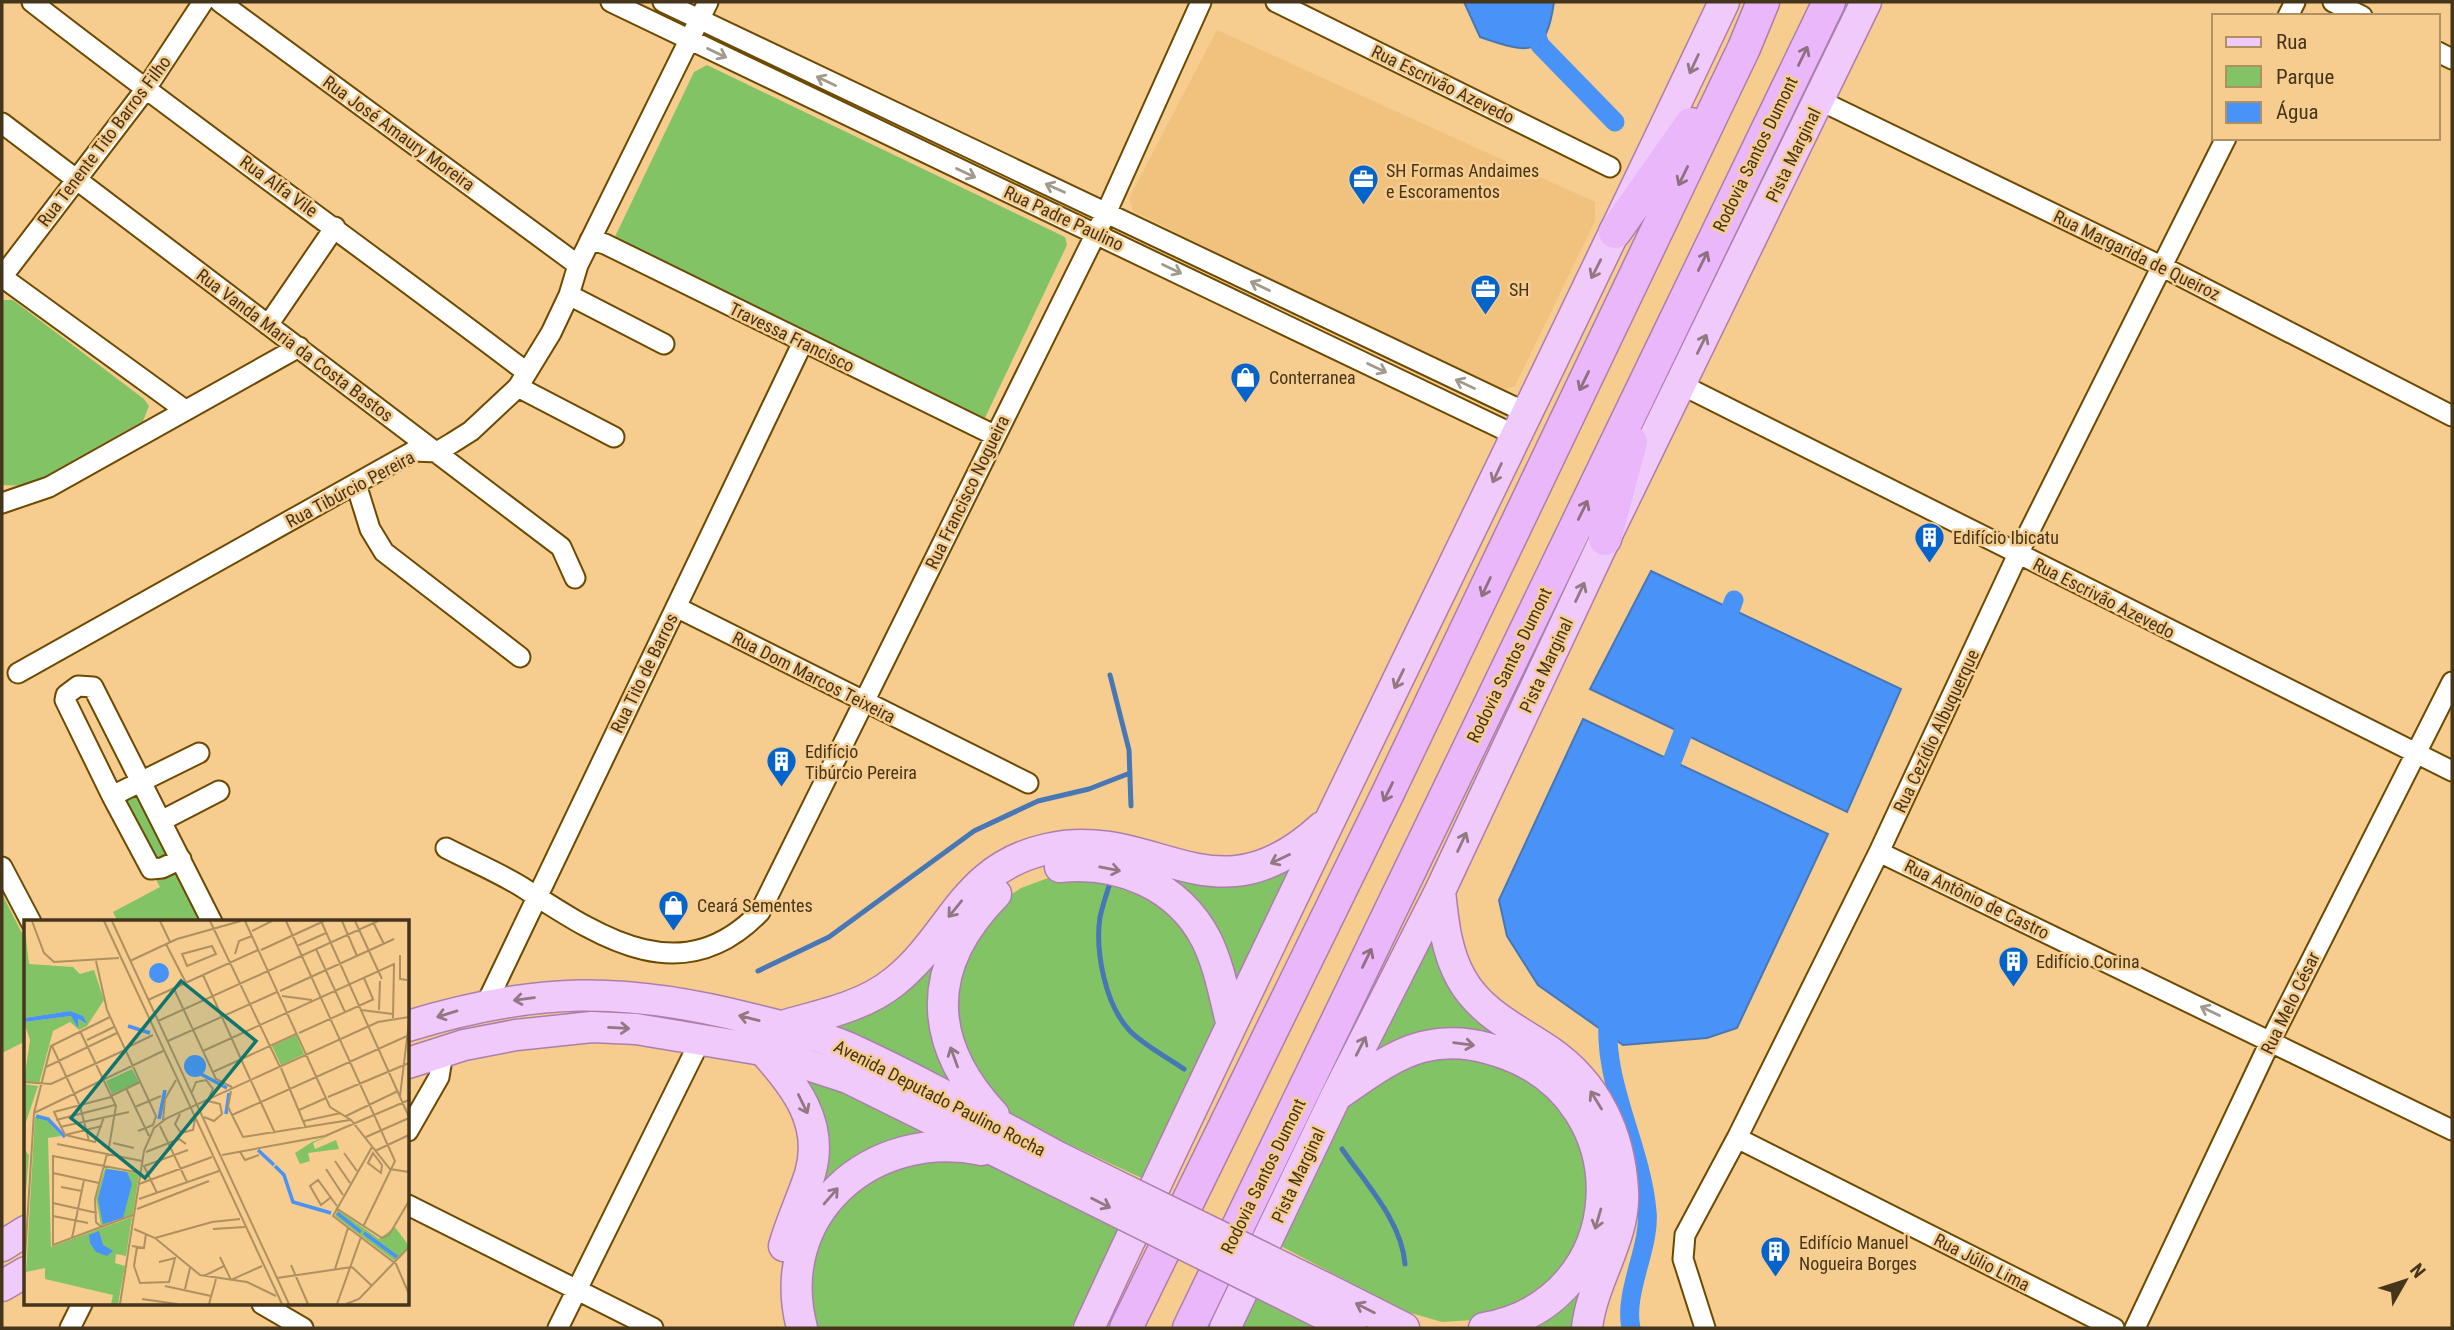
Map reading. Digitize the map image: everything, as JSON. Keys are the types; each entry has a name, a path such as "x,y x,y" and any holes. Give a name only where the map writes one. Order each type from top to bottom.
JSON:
{"highway":[{"path":"1126,1328 1381,807 1744,48 1763,2"},
{"name":"Rodovia Santos Dumont","path":"1189,1328 1829,2"},
{"path":"1615,232 1744,48"},
{"path":"1605,539 1650,372"}],"main road":[{"path":"1089,1328 1231,1022 1333,817 1724,2"},
{"name":"Pista Marginal","path":"1225,1328 1336,1096 1440,891 1605,539 1866,2"},
{"path":"782,1026 853,1004 881,991 914,964 976,886 1005,864 1028,854 1060,846 1096,846 1192,870 1238,870 1264,866 1289,855 1333,817"},
{"path":"802,1328 796,1289 803,1245 822,1206 846,1180 888,1157 915,1150 1005,1142 954,1062 944,1017 944,997 946,973 960,937 983,908 1013,883 1058,867 1083,864 1114,869 1152,882 1191,916 1206,939 1218,968 1231,1022"},
{"path":"1440,891 1447,940 1461,979 1499,1020 1573,1069 1592,1092 1613,1131 1621,1169 1623,1205 1616,1235 1590,1302 1587,1328"},
{"name":"Avenida Deputado Paulino Rocha","path":"410,1025 486,1004 559,995 625,995 692,1004 782,1026 846,1047 1048,1165 1321,1300"},
{"name":"Avenida Deputado Paulino Rocha","path":"420,1058 516,1035 592,1027 636,1029 762,1050 849,1078 1005,1142"},
{"path":"1336,1096 1398,1056 1420,1047 1456,1041 1516,1057 1539,1070 1574,1104 1586,1122 1595,1142 1603,1178 1602,1207 1590,1245 1578,1267 1546,1302 1522,1315 1484,1328"},
{"path":"762,1050 789,1079 806,1106 814,1145 810,1172 780,1259 776,1296 782,1328"},
{"path":"2,1286 24,1273"},
{"path":"1321,1300 1406,1328"},
{"path":"1321,1300 1351,1328"}],"street":[{"name":"Rua Alfa Vile","path":"32,2 145,90 335,227 521,379 614,437"},
{"name":"Rua Tenente Tito Barros Filho","path":"2,277 145,90 203,2"},
{"name":"Rua José Amaury Moreira","path":"220,2 578,265"},
{"name":"Rua Padre Paulino","path":"611,2 929,155 1521,424"},
{"name":"Rua Padre Paulino","path":"663,2 703,11 872,103 1107,211 1521,424"},
{"name":"Rua Francisco Nogueira","path":"446,848 640,951 673,954 715,945 737,932 760,912 1107,211 1201,2"},
{"name":"Rua Escrivão Azevedo","path":"1276,2 1609,167"},
{"path":"2333,2 2358,14"},
{"name":"Rua Tibúrcio Pereira","path":"18,673 414,451 437,452 471,431 521,379 551,333 569,295 578,265 703,11"},
{"name":"Rua Margarida de Queiroz","path":"1819,100 2161,266 2452,416"},
{"path":"863,124 872,103"},
{"name":"Rua Vanda Maria da Costa Bastos","path":"2,123 561,547 575,578"},
{"path":"929,155 938,135"},
{"name":"Rua Cezídio Albuquerque","path":"1704,1328 1683,1259 1683,1243 1879,852 2018,554 2225,140"},
{"path":"268,325 335,227"},
{"name":"Travessa Francisco","path":"590,240 605,244 994,435"},
{"path":"2,277 185,410"},
{"path":"569,295 664,344"},
{"name":"Rua Tito de Barros","path":"486,1004 803,342"},
{"path":"2,503 49,487 299,347"},
{"name":"Rua Escrivão Azevedo","path":"1682,385 2452,771"},
{"path":"356,484 370,529 384,552 520,657"},
{"name":"Rua Dom Marcos Teixeira","path":"676,607 1028,783"},
{"name":"Rua Melo César","path":"2135,1328 2271,1040 2452,682"},
{"path":"181,859 162,868 151,869 65,700 66,695 78,686 93,687 181,859 211,920"},
{"path":"112,796 199,753"},
{"path":"161,821 219,791"},
{"name":"Rua Antônio de Castro","path":"1879,852 2452,1130"},
{"path":"2,867 30,920"},
{"path":"558,1328 700,1041"},
{"path":"410,1128 439,1077 441,1065 420,1058"},
{"name":"Rua Júlio Lima","path":"1737,1138 2114,1328"},
{"path":"410,1206 653,1328"},
{"path":"70,1328 81,1306"},
{"path":"265,1306 303,1328"}],"shaded area":[{"name":"SH Formas Andaimes e Escoramentos","path":"1217,30 1595,202 1595,221 1515,386 1498,391 1133,211 1129,198"}],"green space":[{"path":"707,65 1065,237 1067,245 983,422 612,243 694,72"},
{"path":"2,300 13,300 144,399 149,406 143,421 28,486 2,485"},
{"path":"138,791 206,920 117,920 113,912 160,887 115,803"},
{"path":"1096,850 1184,876 1220,880 1270,868 1305,850 1230,1002 1220,947 1207,923 1190,901 1140,866 1087,854 1035,862 991,888 957,927 938,976 938,1032 963,1092 815,1023 871,1004 896,990 924,964 970,900 1001,875 1036,859 1055,854"},
{"path":"1062,873 1126,880 1194,933 1216,1017 1205,1060 1148,1181 1019,1121 987,1093 962,1056 954,971 1002,901 1021,888"},
{"path":"2,894 24,937 24,1042 2,1053"},
{"path":"1437,912 1441,946 1462,993 1499,1029 1563,1066 1592,1102 1605,1130 1614,1159 1614,1203 1587,1286 1578,1328 1513,1328 1552,1306 1569,1291 1583,1273 1601,1239 1609,1204 1609,1168 1600,1134 1584,1102 1561,1074 1531,1053 1496,1039 1460,1032 1427,1035 1407,1041 1360,1067"},
{"path":"1428,1052 1518,1063 1587,1142 1586,1232 1548,1288 1488,1319 1442,1322 1404,1311 1277,1244 1338,1114 1365,1084"},
{"path":"794,1070 940,1135 850,1164 784,1302 783,1273 787,1254 805,1207"},
{"path":"983,1158 1124,1226 1071,1328 813,1328 810,1255 829,1213 898,1161"},
{"path":"1252,1292 1322,1328 1235,1328"}],"water":[{"path":"1464,2 1554,2 1551,20 1540,42 1523,48 1480,37"},
{"path":"1651,571 1901,689 1847,812 1590,689"},
{"path":"1583,719 1828,834 1737,1028 1707,1038 1623,1045 1538,985 1507,936 1499,900"}],"waterway":[{"path":"1525,2 1540,45 1615,122"},
{"path":"1722,632 1734,600"},
{"path":"1110,675 1129,750 1131,806"},
{"path":"1663,785 1692,709"},
{"path":"758,971 829,937 974,831 1038,801 1089,789 1130,773"},
{"path":"1111,880 1100,917 1099,931 1101,961 1108,992 1121,1020 1130,1031 1184,1069"},
{"path":"1609,1010 1610,1061 1637,1161 1647,1211 1645,1239 1631,1300 1631,1328"},
{"path":"1342,1149 1390,1218 1402,1248 1405,1264"}],"place":[{"name":"SH Formas Andaimes e Escoramentos","path":"1363,207"},
{"name":"SH","path":"1486,316"},
{"name":"Conterranea","path":"1246,404"},
{"name":"Edifício Ibicatu","path":"1930,564"},
{"name":"Edifício Tibúrcio Pereira","path":"782,788"},
{"name":"Ceará Sementes","path":"674,932"},
{"name":"Edifício Corina","path":"2013,988"},
{"name":"Edifício Manuel Nogueira Borges","path":"1776,1279"}]}
